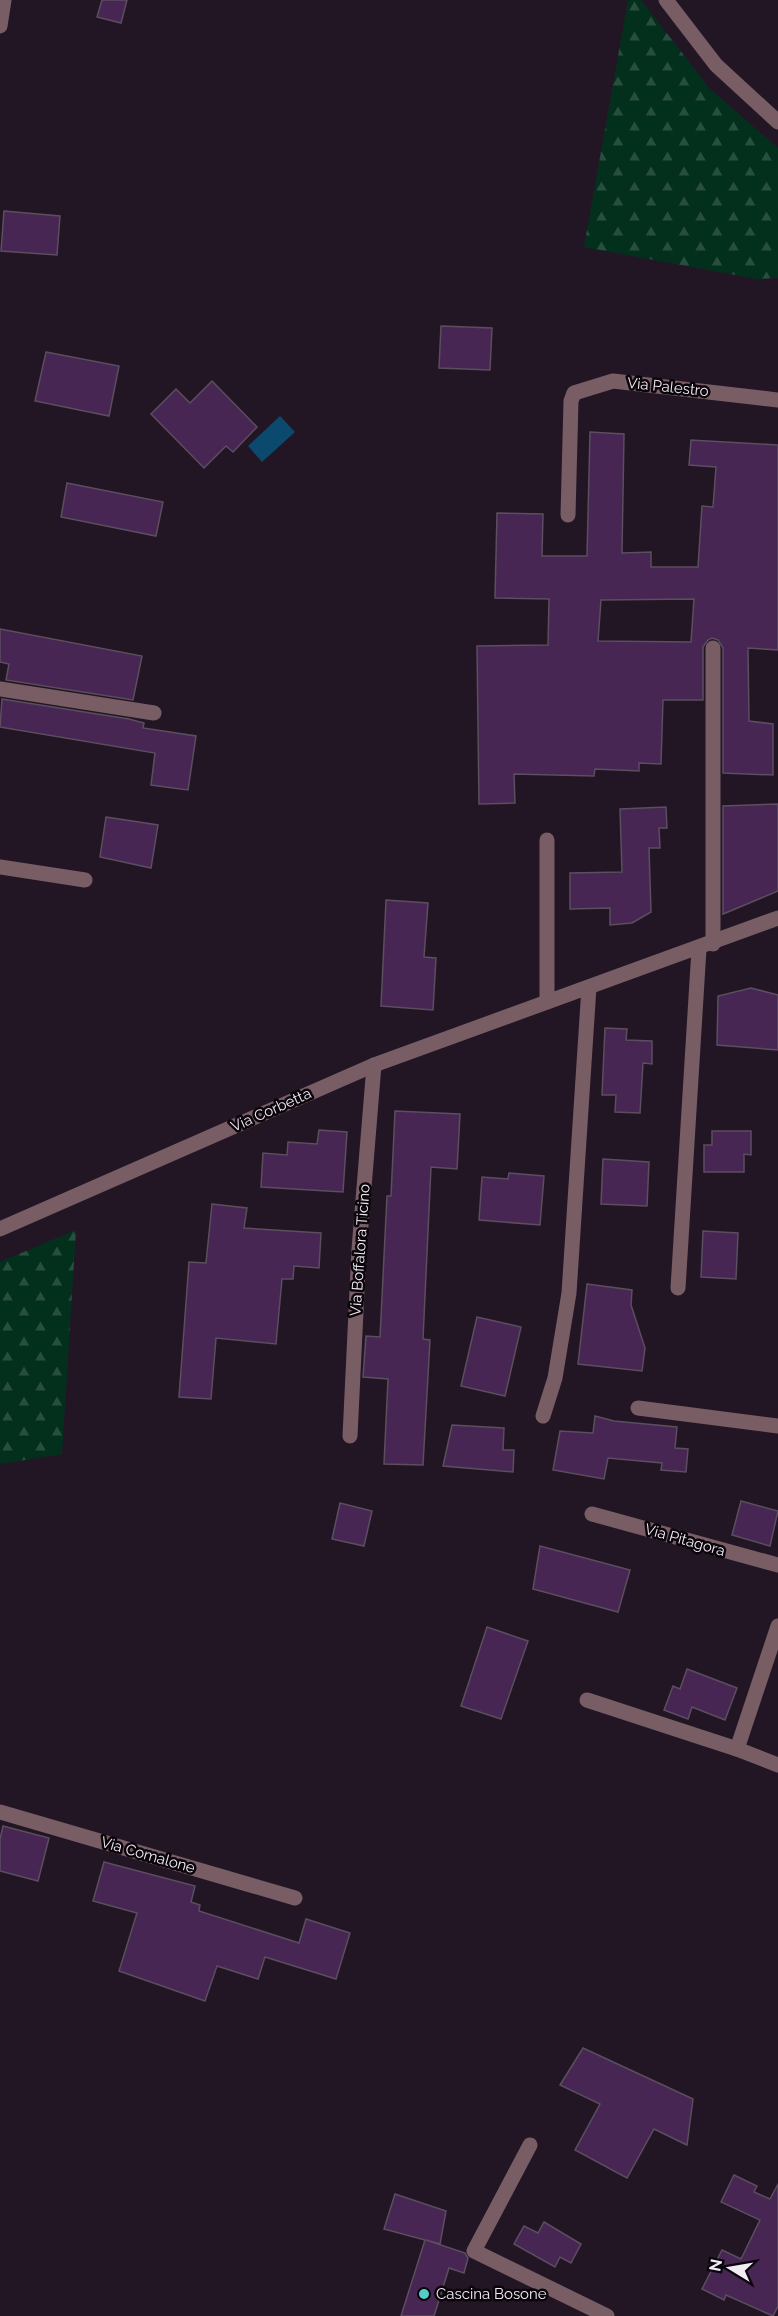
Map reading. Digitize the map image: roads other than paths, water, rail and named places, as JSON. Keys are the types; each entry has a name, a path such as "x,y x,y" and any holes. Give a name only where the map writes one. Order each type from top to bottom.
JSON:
{"street":[{"path":"0,26 4,0"},
{"path":"666,0 716,65 778,122"},
{"name":"Via Palestro","path":"568,515 571,401 574,393 613,381 778,400"},
{"path":"678,1288 706,946 713,648"},
{"path":"0,689 154,713"},
{"path":"547,840 547,1002"},
{"path":"0,867 85,880"},
{"name":"Via Corbetta","path":"0,1229 374,1065 778,918"},
{"path":"543,1416 555,1378 569,1293 590,987"},
{"name":"Via Boffalora Ticino","path":"350,1436 359,1249 374,1065"},
{"path":"638,1408 778,1426"},
{"name":"Via Pitagora","path":"592,1514 778,1565"},
{"path":"737,1749 778,1626"},
{"path":"587,1700 737,1749 778,1765"},
{"name":"Via Comalone","path":"0,1812 295,1898"},
{"path":"530,2145 474,2251 607,2316"}],"water":[{"path":"280,416 295,432 262,462 248,446"}],"place":[{"name":"Cascina Bosone","path":"424,2294"}]}
